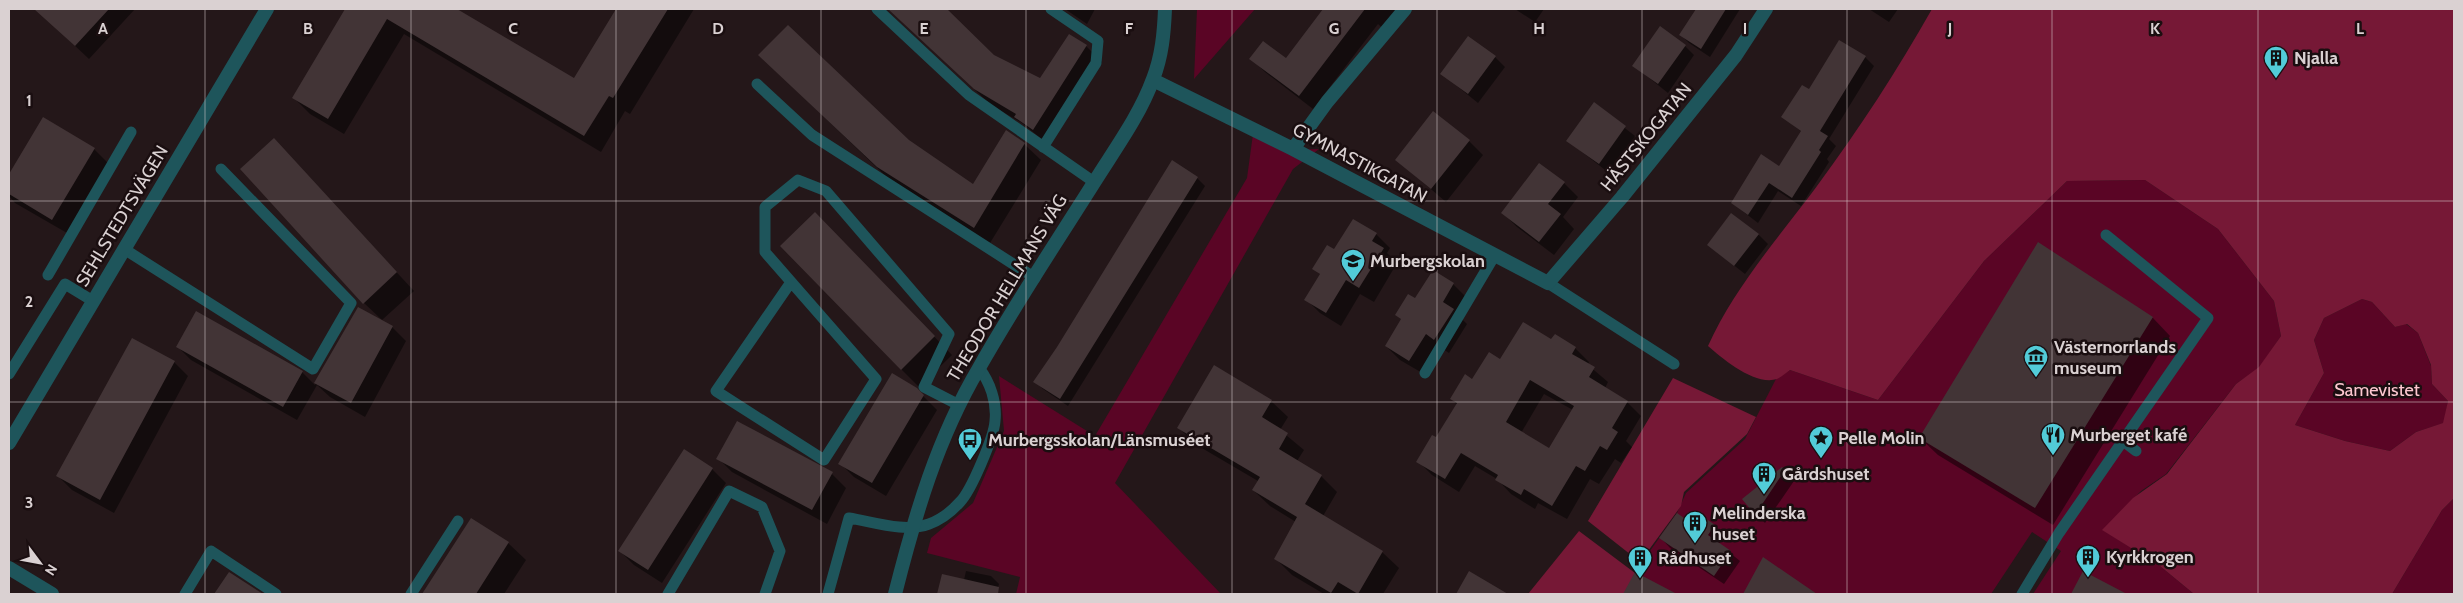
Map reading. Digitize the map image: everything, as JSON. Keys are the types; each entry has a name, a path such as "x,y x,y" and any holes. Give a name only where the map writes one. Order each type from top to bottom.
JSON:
{"street":[{"name":"SEHLSTEDTSVÄGEN","path":"9,443 266,9"},
{"name":"THEODOR HELLMANS VÄG","path":"895,594 912,528 931,467 958,405 978,368 1126,132 1153,80 1163,43 1165,9"},
{"path":"1293,149 1327,102 1405,9"},
{"name":"HÄSTSKOGATAN","path":"1548,283 1622,197 1736,55 1766,9"},
{"name":"GYMNASTIKGATAN","path":"1153,80 1293,149 1548,283"},
{"path":"9,568 52,594"}],"lane":[{"path":"877,9 968,95 1094,182"},
{"path":"1043,147 1096,63 1098,41 1051,9"},
{"path":"757,84 812,135 1034,278"},
{"path":"48,275 131,132"},
{"path":"124,249 313,368 351,303 221,168"},
{"path":"791,282 716,391 824,460 876,379 765,252 765,207 798,180 826,191 949,334 924,387 958,405"},
{"path":"2022,594 2059,533 2208,318 2106,236"},
{"path":"1425,373 1495,255"},
{"path":"1548,283 1674,364"},
{"path":"9,374 66,284 93,301"},
{"path":"828,594 849,518 912,528 938,520 960,502 967,492 992,435 995,420 992,393 988,380 978,368"},
{"path":"2123,441 2136,451"},
{"path":"668,594 729,491 762,507 780,551 765,594"},
{"path":"412,594 458,521"},
{"path":"184,594 211,552 276,594"}],"green space":[{"path":"1197,9 1255,9 1194,79"},
{"path":"1253,134 1287,150 1319,149 1293,169 1115,483 1221,594 1016,594 1020,577 927,553 931,538 973,503 1004,431 999,376 1095,436 1247,178"},
{"path":"2145,180 2218,229 2274,301 2281,336 2260,367 2236,384 2166,474 2141,491 2103,530 2160,566 2194,594 2033,594 2061,551 2032,532 1991,594 1623,594 1635,572 1677,513 1686,493 1745,439 1776,379 1790,370 1878,400 1984,261 2067,181"},
{"name":"Samevistet","path":"2362,299 2372,302 2395,327 2406,324 2418,333 2431,366 2432,384 2448,401 2444,423 2416,432 2390,451 2345,441 2295,425 2324,373 2314,340 2324,318"},
{"path":"2454,498 2454,594 2392,594 2442,510"}],"shaded area":[{"path":"1932,9 2454,9 2454,498 2442,510 2392,594 2194,594 2160,566 2102,530 2133,498 2167,474 2236,384 2259,367 2281,336 2274,301 2218,229 2145,180 2067,181 1984,261 1878,400 1790,370 1777,379 1759,379 1740,370 1708,346 1744,283 1848,143","holes":["2362,299 2372,302 2395,327 2407,324 2418,333 2431,365 2432,384 2448,401 2443,423 2416,432 2390,451 2345,441 2295,425 2324,373 2314,340 2324,318"]},
{"path":"1673,378 1756,417 1747,434 1684,492 1681,506 1640,562 1588,521"},
{"path":"1579,531 1635,573 1624,594 1528,594"}],"building":[{"path":"34,9 109,9 75,46"},
{"path":"345,9 457,9 574,78 616,9 668,9 613,98 609,96 584,136 387,19 328,119 292,98"},
{"path":"888,9 947,9 994,55 1040,78 1069,34 1087,45 1033,130 1014,117 1016,114 974,89"},
{"path":"1323,9 1365,9 1299,96 1249,59 1263,41 1286,58"},
{"path":"1696,9 1726,9 1701,49 1679,35"},
{"path":"788,25 909,140 973,184 1006,130 1025,143 974,228 877,167 758,55"},
{"path":"1660,26 1686,45 1658,84 1632,66"},
{"path":"1468,36 1496,56 1468,94 1440,74"},
{"path":"1839,40 1866,56 1820,131 1828,136 1819,150 1821,152 1792,198 1769,183 1748,215 1731,203 1761,154 1779,166 1801,131 1781,117 1802,85 1809,89"},
{"path":"1594,102 1626,126 1599,164 1566,141"},
{"path":"1433,111 1470,140 1431,189 1395,160"},
{"path":"43,117 95,148 52,220 9,194 9,174"},
{"path":"274,138 397,272 363,304 240,169"},
{"path":"1172,160 1198,177 1060,399 1033,382 1057,347"},
{"path":"1539,163 1565,182 1548,204 1561,214 1539,242 1501,213"},
{"path":"815,212 935,336 901,370 780,246"},
{"path":"1731,213 1759,234 1734,266 1707,245"},
{"path":"1353,219 1377,233 1372,241 1384,248 1359,288 1346,280 1326,313 1304,300 1320,274 1312,269 1327,245 1334,249"},
{"name":"Västernorrlands museum","path":"2038,242 2153,317 2035,508 1919,438"},
{"path":"1433,270 1454,283 1443,302 1454,309 1434,340 1426,334 1409,361 1385,346 1401,319 1395,315 1408,294 1415,298"},
{"path":"358,307 393,326 351,403 314,383"},
{"path":"196,311 303,371 283,407 176,347"},
{"path":"1523,322 1551,339 1555,334 1576,347 1572,354 1595,367 1589,377 1628,401 1612,428 1618,432 1607,450 1600,446 1585,471 1576,466 1552,506 1524,489 1521,495 1495,480 1498,475 1461,453 1445,479 1416,462 1432,435 1436,437 1457,403 1450,399 1465,374 1472,379 1489,352 1500,359","holes":["1530,380 1574,406 1549,448 1506,422"]},
{"path":"132,338 175,361 100,500 56,476"},
{"path":"1214,365 1272,400 1262,417 1288,433 1279,449 1322,475 1305,504 1383,551 1358,594 1338,582 1331,593 1274,559 1297,517 1252,490 1260,477 1177,428"},
{"path":"892,373 917,388 924,395 872,483 838,464"},
{"path":"737,421 833,472 812,510 716,459"},
{"path":"684,449 713,468 648,570 618,551"},
{"name":"Gårdshuset","path":"1782,467 1785,470 1755,515 1742,499"},
{"name":"Melinderska huset","path":"1677,513 1694,525 1701,515 1715,525 1708,535 1731,551 1714,576 1659,538"},
{"path":"471,518 509,542 476,594 422,594"},
{"path":"1763,557 1817,594 1743,594"},
{"path":"1469,571 1508,594 1456,594"},
{"name":"Kyrkkrogen","path":"2083,571 2127,594 2071,594"},
{"path":"229,572 263,594 214,594"},
{"name":"Rådhuset","path":"1635,572 1677,594 1623,594"},
{"path":"942,574 999,587 998,594 937,594"}],"place":[{"name":"Njalla","path":"2276,79"},
{"name":"Murbergskolan","path":"1353,282"},
{"name":"Västernorrlands museum","path":"2036,378"},
{"name":"Murberget kafé","path":"2053,456"},
{"name":"Pelle Molin","path":"1821,459"},
{"name":"Murbergsskolan/Länsmuséet","path":"970,461"},
{"name":"Gårdshuset","path":"1764,495"},
{"name":"Melinderska huset","path":"1695,544"},
{"name":"Kyrkkrogen","path":"2088,578"},
{"name":"Rådhuset","path":"1640,579"}]}
